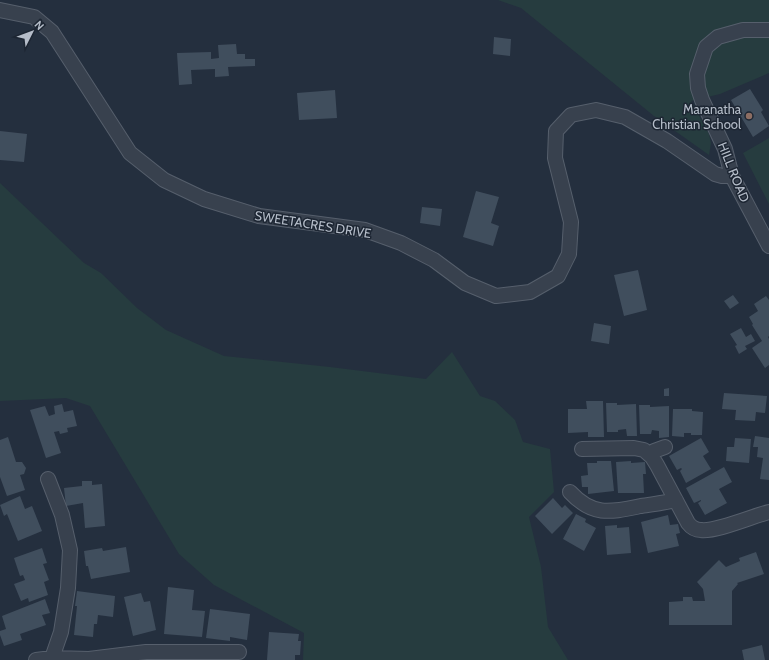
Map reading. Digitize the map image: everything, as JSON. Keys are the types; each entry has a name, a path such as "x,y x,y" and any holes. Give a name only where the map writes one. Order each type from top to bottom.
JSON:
{"street":[{"name":"SWEETACRES DRIVE","path":"0,10 34,17 52,32 130,153 164,180 204,199 259,216 365,230 401,243 434,260 465,283 496,296 530,292 558,276 570,254 571,222 555,158 556,131 571,116 596,110 625,117 667,142 715,174 732,176"},
{"name":"HILL ROAD","path":"769,30 743,30 718,37 706,47 697,74 698,88 702,100 722,144 732,176 769,246"},
{"path":"650,454 665,447"},
{"path":"582,449 640,448 650,454 658,465 690,526 701,530 714,529 769,512"},
{"path":"48,479 62,515 70,550 68,588 61,632 52,658"},
{"path":"570,492 583,504 602,512 620,511 676,500"},
{"path":"36,660 52,658 89,659 146,652 239,652"}],"green space":[{"path":"498,0 769,0 769,73 720,94 691,101 709,134 711,143 709,155 654,116 521,8"},
{"path":"769,138 769,204 743,153"},
{"path":"0,183 84,263 101,273 137,308 166,330 224,356 426,379 452,352 480,396 495,401 515,420 523,442 550,449 554,492 529,517 541,567 548,627 568,660 303,660 304,633 214,585 179,554 90,406 66,398 0,401"}],"building":[{"path":"494,37 511,39 510,56 493,54"},
{"path":"236,44 237,54 245,54 245,59 255,59 255,66 228,67 229,76 215,77 215,69 191,70 192,84 179,85 177,53 211,52 211,59 219,58 218,45"},
{"path":"750,89 763,110 761,112 769,126 753,137 731,100"},
{"path":"335,90 337,118 299,120 297,93"},
{"path":"0,131 27,134 24,162 0,160"},
{"path":"476,191 499,197 491,223 499,226 493,246 463,237"},
{"path":"422,207 442,209 440,226 420,223"},
{"path":"638,270 647,310 624,316 614,275"},
{"path":"733,295 739,303 730,309 724,301"},
{"path":"766,296 769,300 769,365 765,368 752,348 762,341 749,317 758,311 754,304"},
{"path":"594,323 611,326 609,344 591,341"},
{"path":"741,328 746,337 751,334 755,341 745,346 747,349 739,354 735,346 737,345 730,334"},
{"path":"669,388 669,396 664,396 664,389"},
{"path":"724,393 767,396 765,413 756,412 755,421 735,420 736,410 722,409"},
{"path":"586,401 603,401 604,437 588,437 588,432 568,433 568,409 587,409"},
{"path":"606,403 617,403 617,405 636,404 637,436 627,436 626,429 618,430 618,432 607,432"},
{"path":"62,404 64,412 73,410 77,426 67,428 68,432 60,434 59,431 54,432 61,453 46,458 30,410 45,406 49,416 55,414 54,406"},
{"path":"639,405 650,405 650,407 669,406 669,437 659,438 659,431 652,430 651,434 640,434"},
{"path":"673,409 692,409 692,411 703,412 702,435 691,435 691,433 684,433 684,437 672,436"},
{"path":"755,436 769,438 769,480 760,479 763,458 757,457 758,447 753,447"},
{"path":"8,437 16,462 22,462 26,468 24,474 20,475 25,490 7,496 0,477 0,440"},
{"path":"701,438 709,452 703,456 711,469 686,483 680,471 682,469 677,470 669,456"},
{"path":"735,438 751,439 749,463 726,461 727,447 734,447"},
{"path":"597,461 611,461 614,491 588,494 588,487 582,487 581,476 588,475 587,463 597,463"},
{"path":"631,461 631,463 645,462 646,474 643,474 644,493 618,493 616,462"},
{"path":"724,467 732,482 719,489 727,503 705,515 698,503 701,500 694,503 686,488"},
{"path":"82,481 92,481 92,485 102,484 105,526 85,528 83,503 66,506 64,488 82,486"},
{"path":"20,496 25,509 32,506 42,531 18,541 7,514 4,516 0,505"},
{"path":"553,498 562,508 565,505 573,513 552,534 535,516"},
{"path":"576,514 586,519 585,522 596,528 584,551 563,539"},
{"path":"668,515 670,525 678,524 680,533 676,534 679,546 648,553 641,522"},
{"path":"617,525 617,528 629,527 631,553 607,555 605,526"},
{"path":"126,547 130,572 91,579 88,566 86,566 84,551 102,548 103,551"},
{"path":"42,548 47,563 43,564 49,580 44,582 48,595 29,602 28,598 21,601 14,584 25,580 23,575 20,576 14,558"},
{"path":"756,552 764,574 737,583 738,584 732,591 732,625 669,625 669,602 683,601 683,597 692,597 693,601 705,601 703,589 697,582 719,560 726,567 740,561 739,558"},
{"path":"168,587 194,590 192,610 205,611 202,637 164,634"},
{"path":"77,591 115,596 113,617 98,615 97,624 94,624 93,637 74,635"},
{"path":"141,593 144,602 150,601 156,630 133,636 124,597"},
{"path":"45,599 50,613 42,615 46,625 20,634 22,640 4,646 0,635 0,631 6,629 2,616"},
{"path":"210,609 250,614 247,640 230,637 230,641 206,638"},
{"path":"269,632 299,634 298,641 301,641 300,655 295,655 295,660 267,660"},
{"path":"762,645 765,660 744,660 742,650"}],"place":[{"name":"Maranatha Christian School","path":"749,116"}]}
